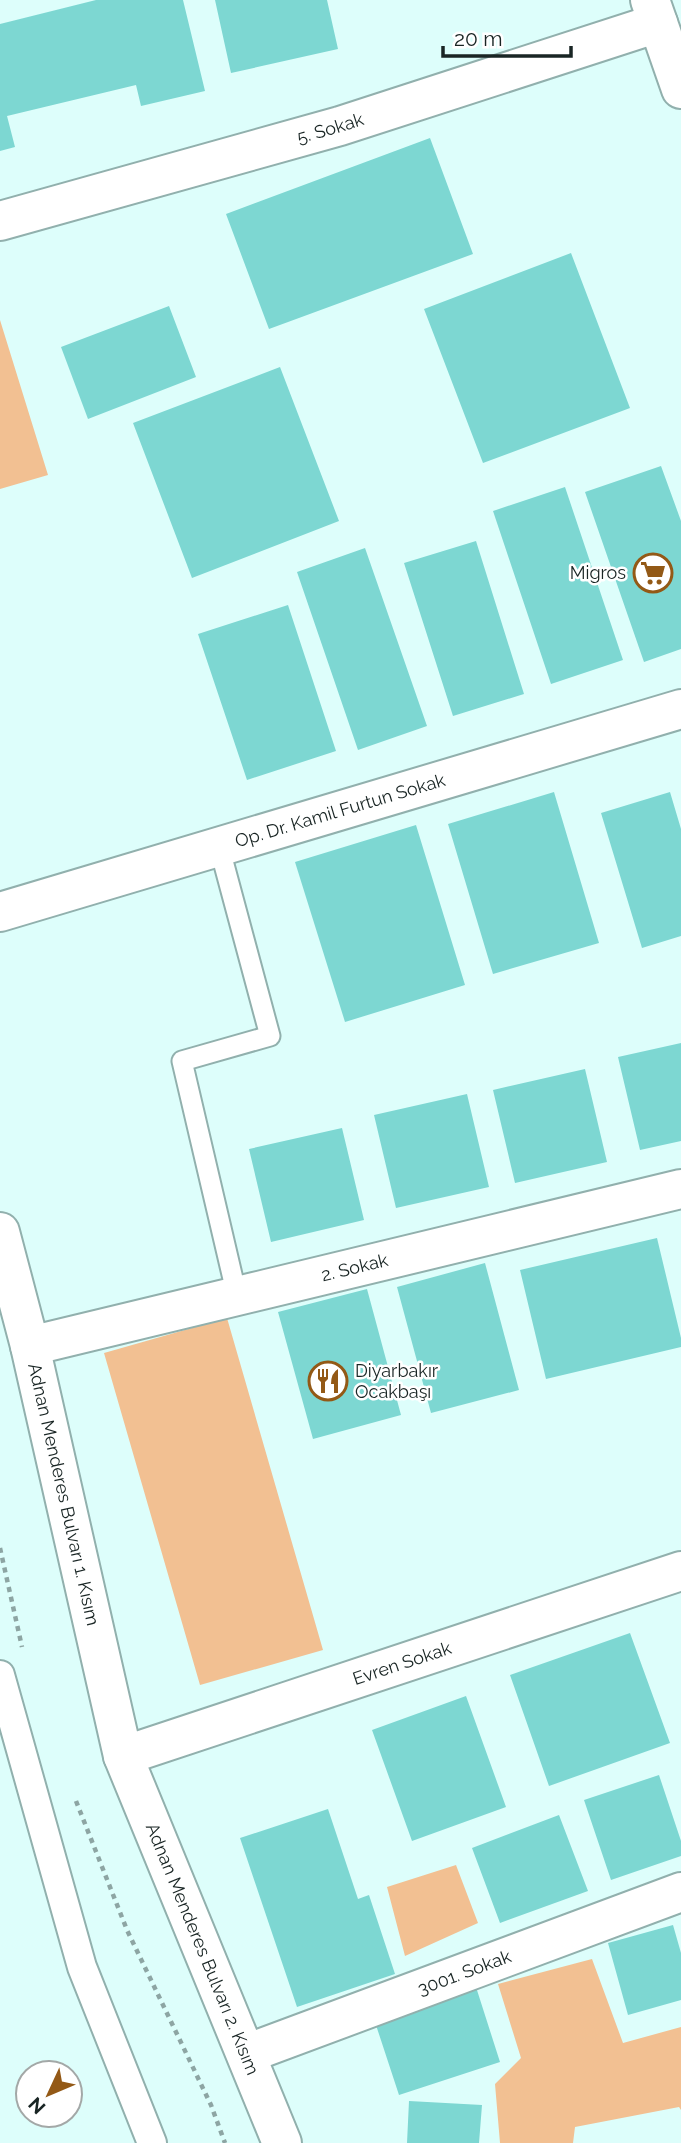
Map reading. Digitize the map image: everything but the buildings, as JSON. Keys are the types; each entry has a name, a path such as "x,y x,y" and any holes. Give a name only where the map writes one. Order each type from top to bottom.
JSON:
{"main road":[{"path":"654,11 681,89"},
{"name":"5. Sokak","path":"0,221 340,126 654,11"},
{"name":"Op. Dr. Kamil Furtun Sokak","path":"0,912 681,709"},
{"name":"2. Sokak","path":"30,1346 681,1189"},
{"name":"Adnan Menderes Bulvarı 1. Kısım","path":"0,1232 30,1346 123,1756"},
{"name":"Evren Sokak","path":"123,1756 681,1571"},
{"name":"Adnan Menderes Bulvarı 2. Kısım","path":"123,1756 282,2143"},
{"name":"3001. Sokak","path":"246,2054 681,1892"}],"street":[{"path":"0,1675 82,1967 152,2143"}],"lane":[{"path":"219,846 270,1036 182,1061 237,1296"}],"path":[{"path":"0,1548 25,1657"},
{"path":"74,1797 127,1930 211,2105 225,2143"}],"shaded area":[{"path":"0,320 48,475 0,489"},
{"path":"227,1318 323,1650 200,1685 104,1353"},
{"path":"456,1865 478,1923 405,1956 387,1887"},
{"path":"592,1959 623,2043 681,2027 681,2110 679,2107 575,2127 573,2143 500,2143 495,2084 521,2058 498,1984"}],"place":[{"name":"Migros","path":"653,573"},
{"name":"Diyarbakır Ocakbaşı","path":"328,1381"}]}
